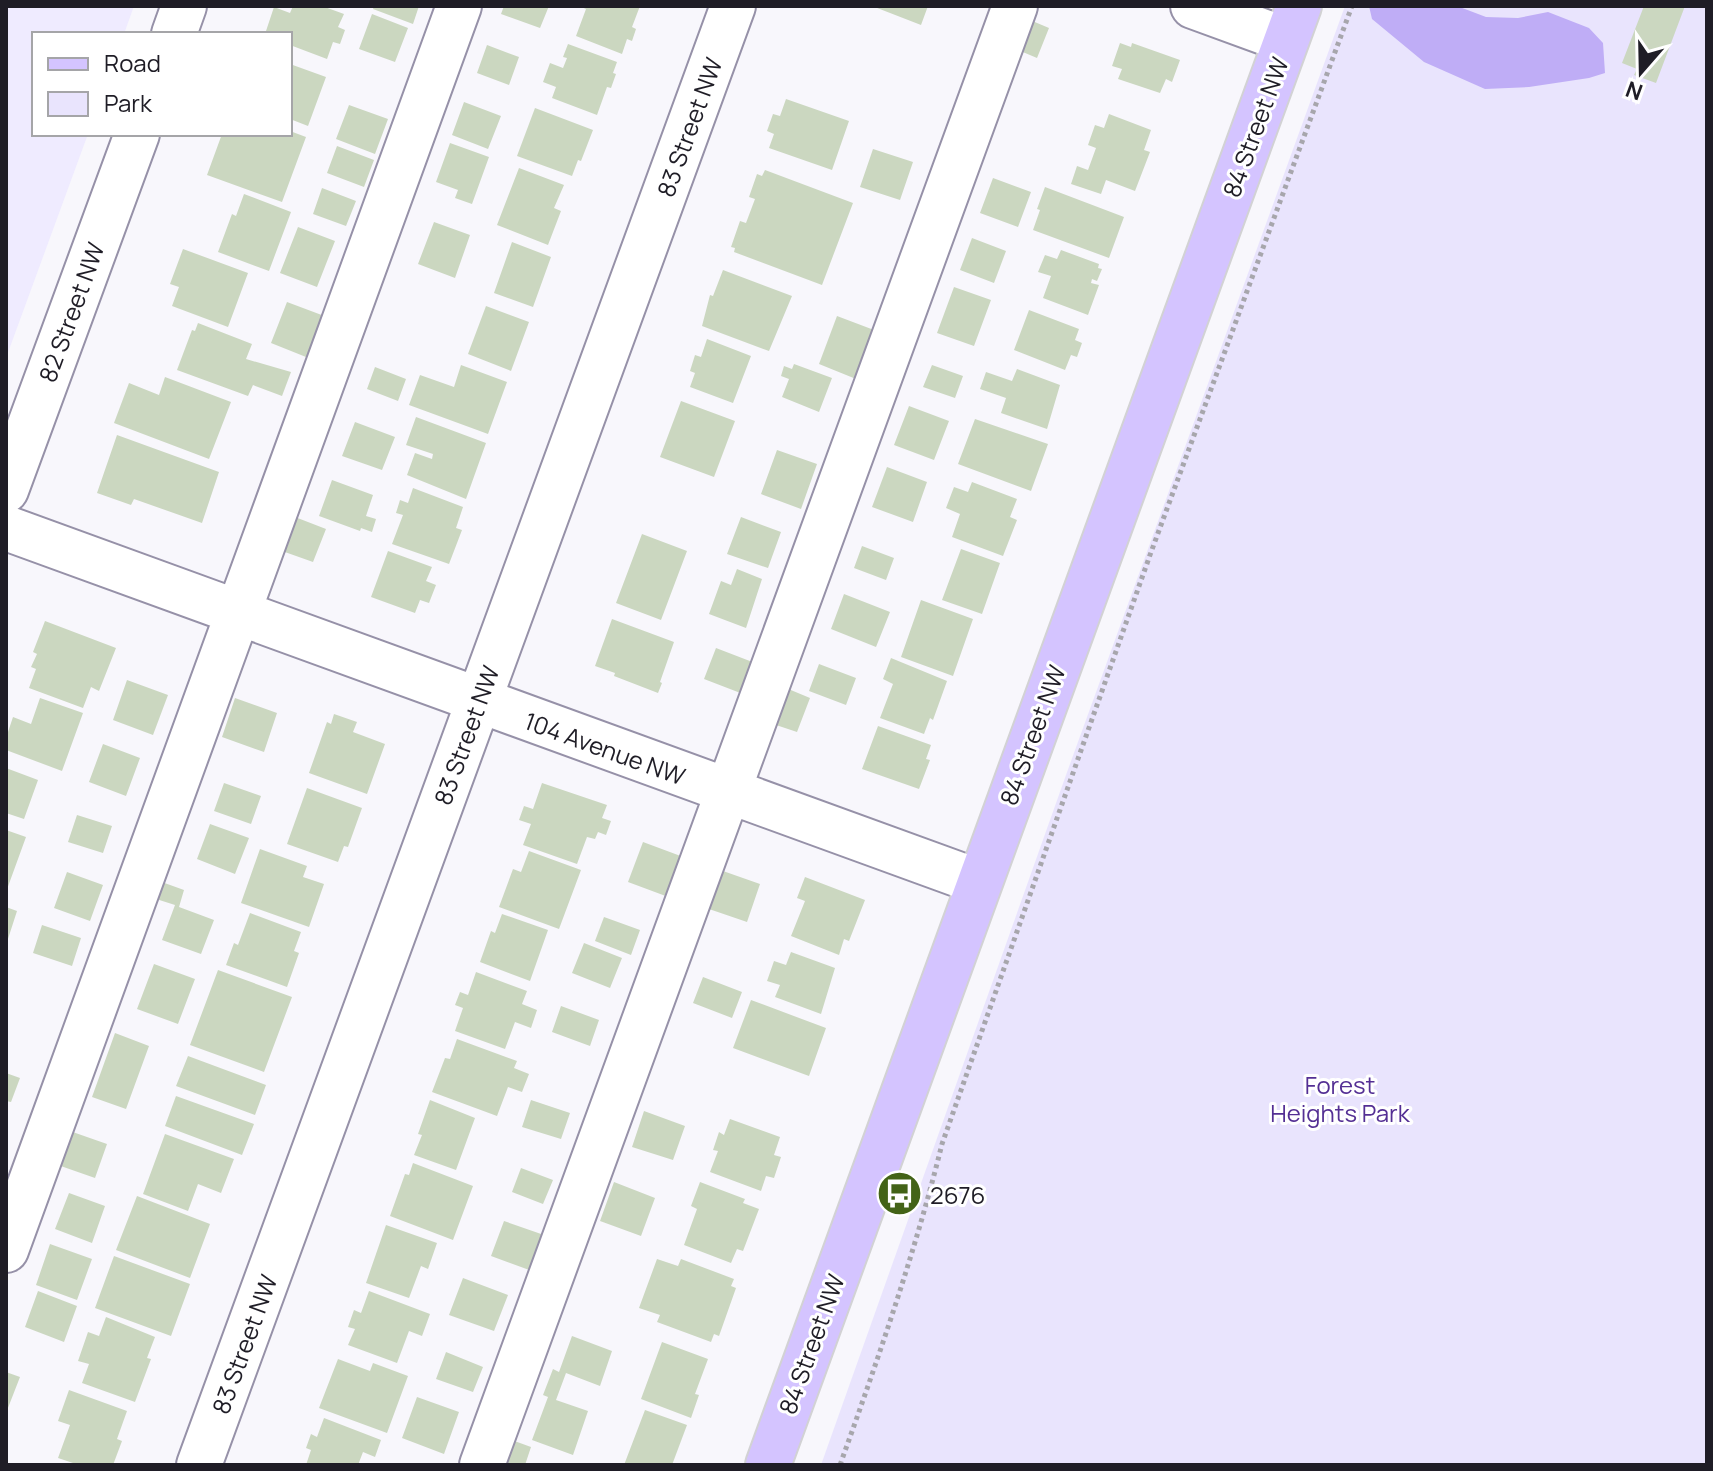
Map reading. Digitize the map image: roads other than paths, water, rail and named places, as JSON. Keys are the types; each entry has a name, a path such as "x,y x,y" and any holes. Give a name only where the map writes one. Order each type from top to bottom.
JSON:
{"main road":[{"name":"84 Street NW","path":"768,1465 1292,23"}],"street":[{"path":"175,32 184,6"},
{"path":"6,1250 459,6"},
{"name":"83 Street NW","path":"199,1465 733,6"},
{"path":"482,1465 1015,6"},
{"path":"1193,6 1292,23"},
{"name":"82 Street NW","path":"6,490 136,136"},
{"name":"104 Avenue NW","path":"6,528 979,882"}],"place":[{"name":"2676","path":"899,1194"}],"park label":[{"name":"Forest Heights Park","path":"1340,1098"}]}
